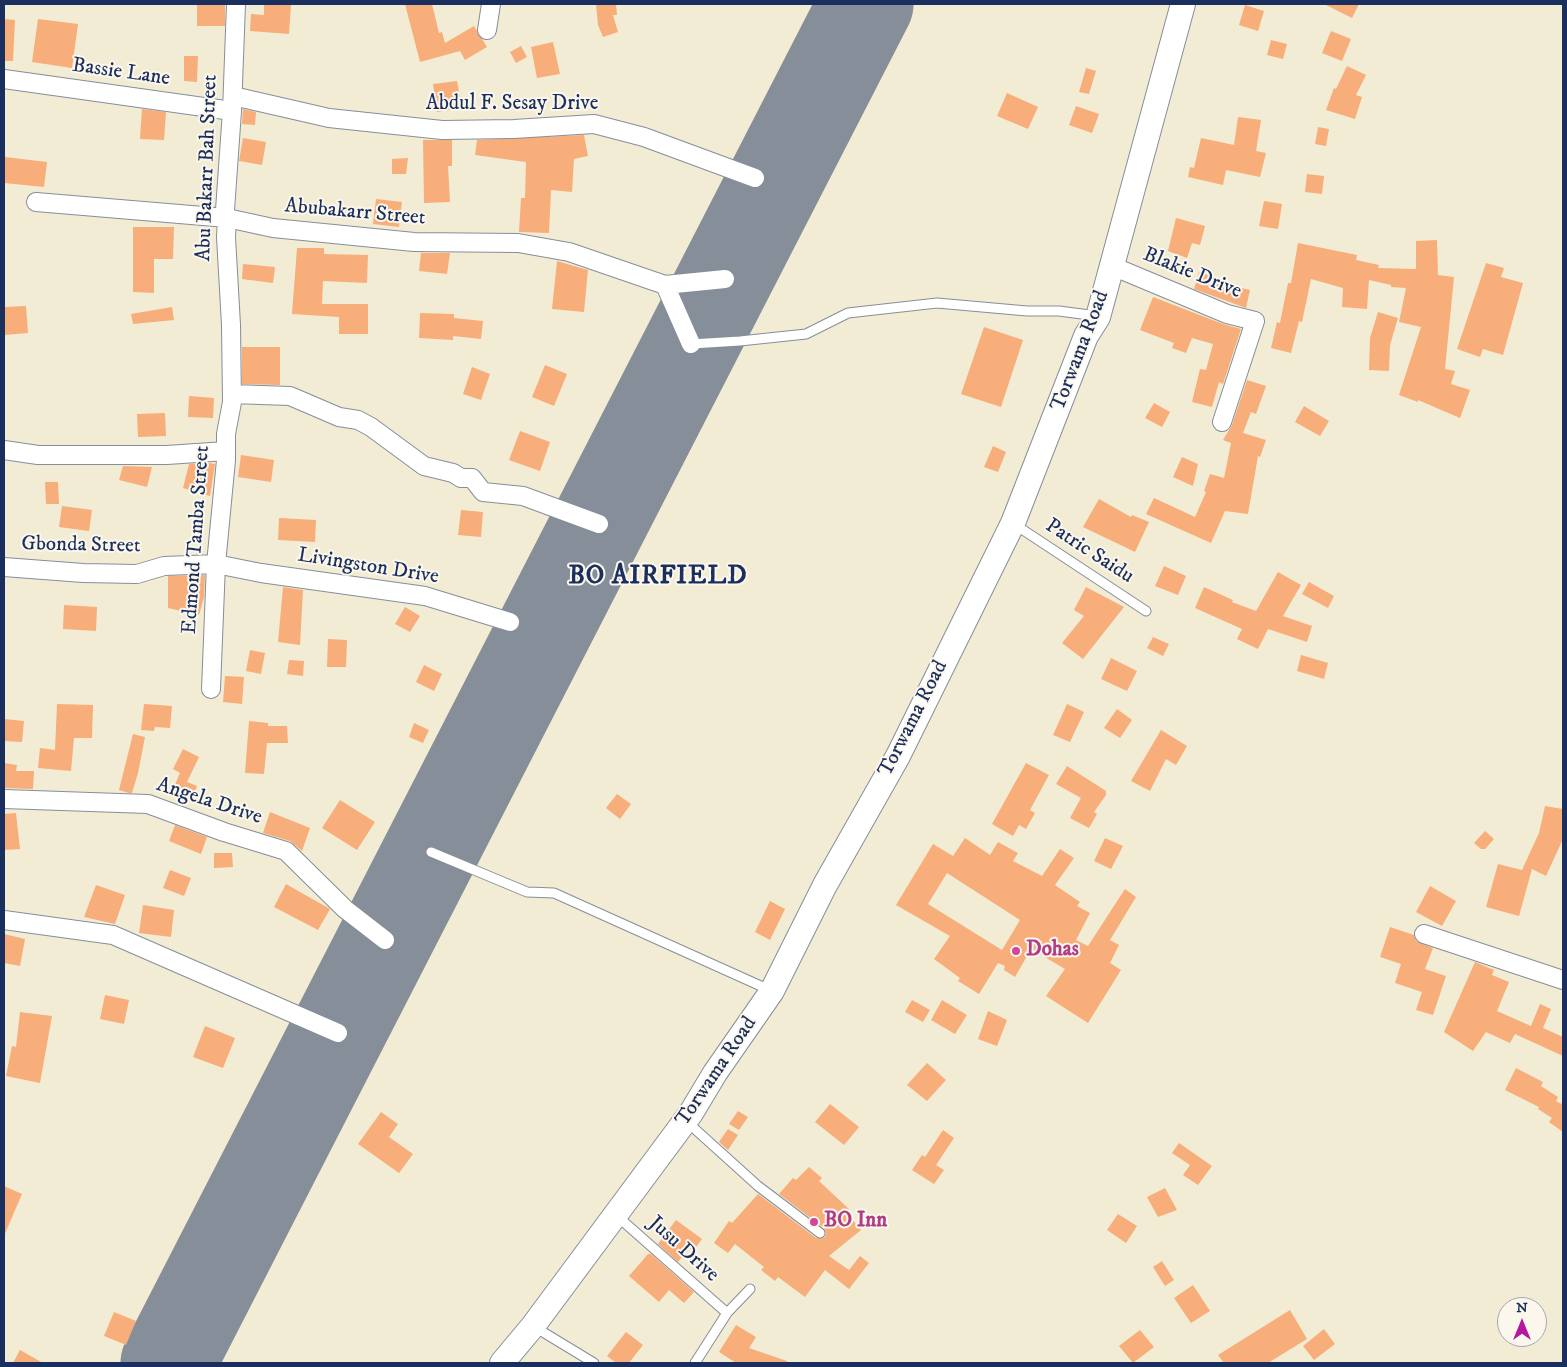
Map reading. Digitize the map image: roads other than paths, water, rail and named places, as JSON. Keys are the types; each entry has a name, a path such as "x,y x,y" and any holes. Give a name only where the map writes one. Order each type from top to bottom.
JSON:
{"main road":[{"name":"Torwama Road","path":"502,1363 533,1326 685,1120 772,991 825,885 898,756 1013,523 1086,336 1098,316 1183,4"}],"street":[{"name":"Abu Bakarr Bah Street","path":"232,394 231,325 226,237 227,218 225,210 233,104 236,4"},
{"path":"487,30 491,4"},
{"name":"Bassie Lane","path":"4,79 233,104"},
{"name":"Abdul F. Sesay Drive","path":"233,104 329,118 442,130 514,129 594,124 644,137 755,178"},
{"name":"Abubakarr Street","path":"36,202 227,218 273,228 414,242 518,243 569,252 665,285"},
{"name":"Blakie Drive","path":"1112,266 1227,314 1255,321 1222,422"},
{"path":"692,344 665,285 725,278"},
{"path":"232,394 286,395 339,417 358,420 371,427 424,466 461,478 472,478 483,492 523,496 599,524"},
{"name":"Edmond Tamba Street","path":"211,689 216,564 232,394"},
{"path":"4,450 38,455 167,455 226,450"},
{"name":"Gbonda Street","path":"4,567 83,573 136,574 164,566 216,564"},
{"name":"Livingston Drive","path":"216,564 261,573 425,596 510,622"},
{"name":"Angela Drive","path":"4,799 148,804 224,832 286,851 345,909 385,940"},
{"path":"4,920 113,935 338,1033"},
{"path":"1424,934 1563,980"}],"lane":[{"path":"692,344 806,334 848,313 937,303 1019,310 1059,311 1098,316"},
{"name":"Patric Saidu","path":"1013,523 1146,611"},
{"path":"431,852 527,892 554,893 772,991"},
{"path":"685,1120 758,1186 820,1233"},
{"name":"Jusu Drive","path":"615,1214 727,1313"},
{"path":"695,1363 727,1313 750,1289"},
{"path":"533,1326 594,1363"}],"place":[{"name":"Dohas","path":"1016,951"},
{"name":"BO Inn","path":"814,1222"}],"district":[{"name":"BO AIRFIELD","path":"658,578"}]}
